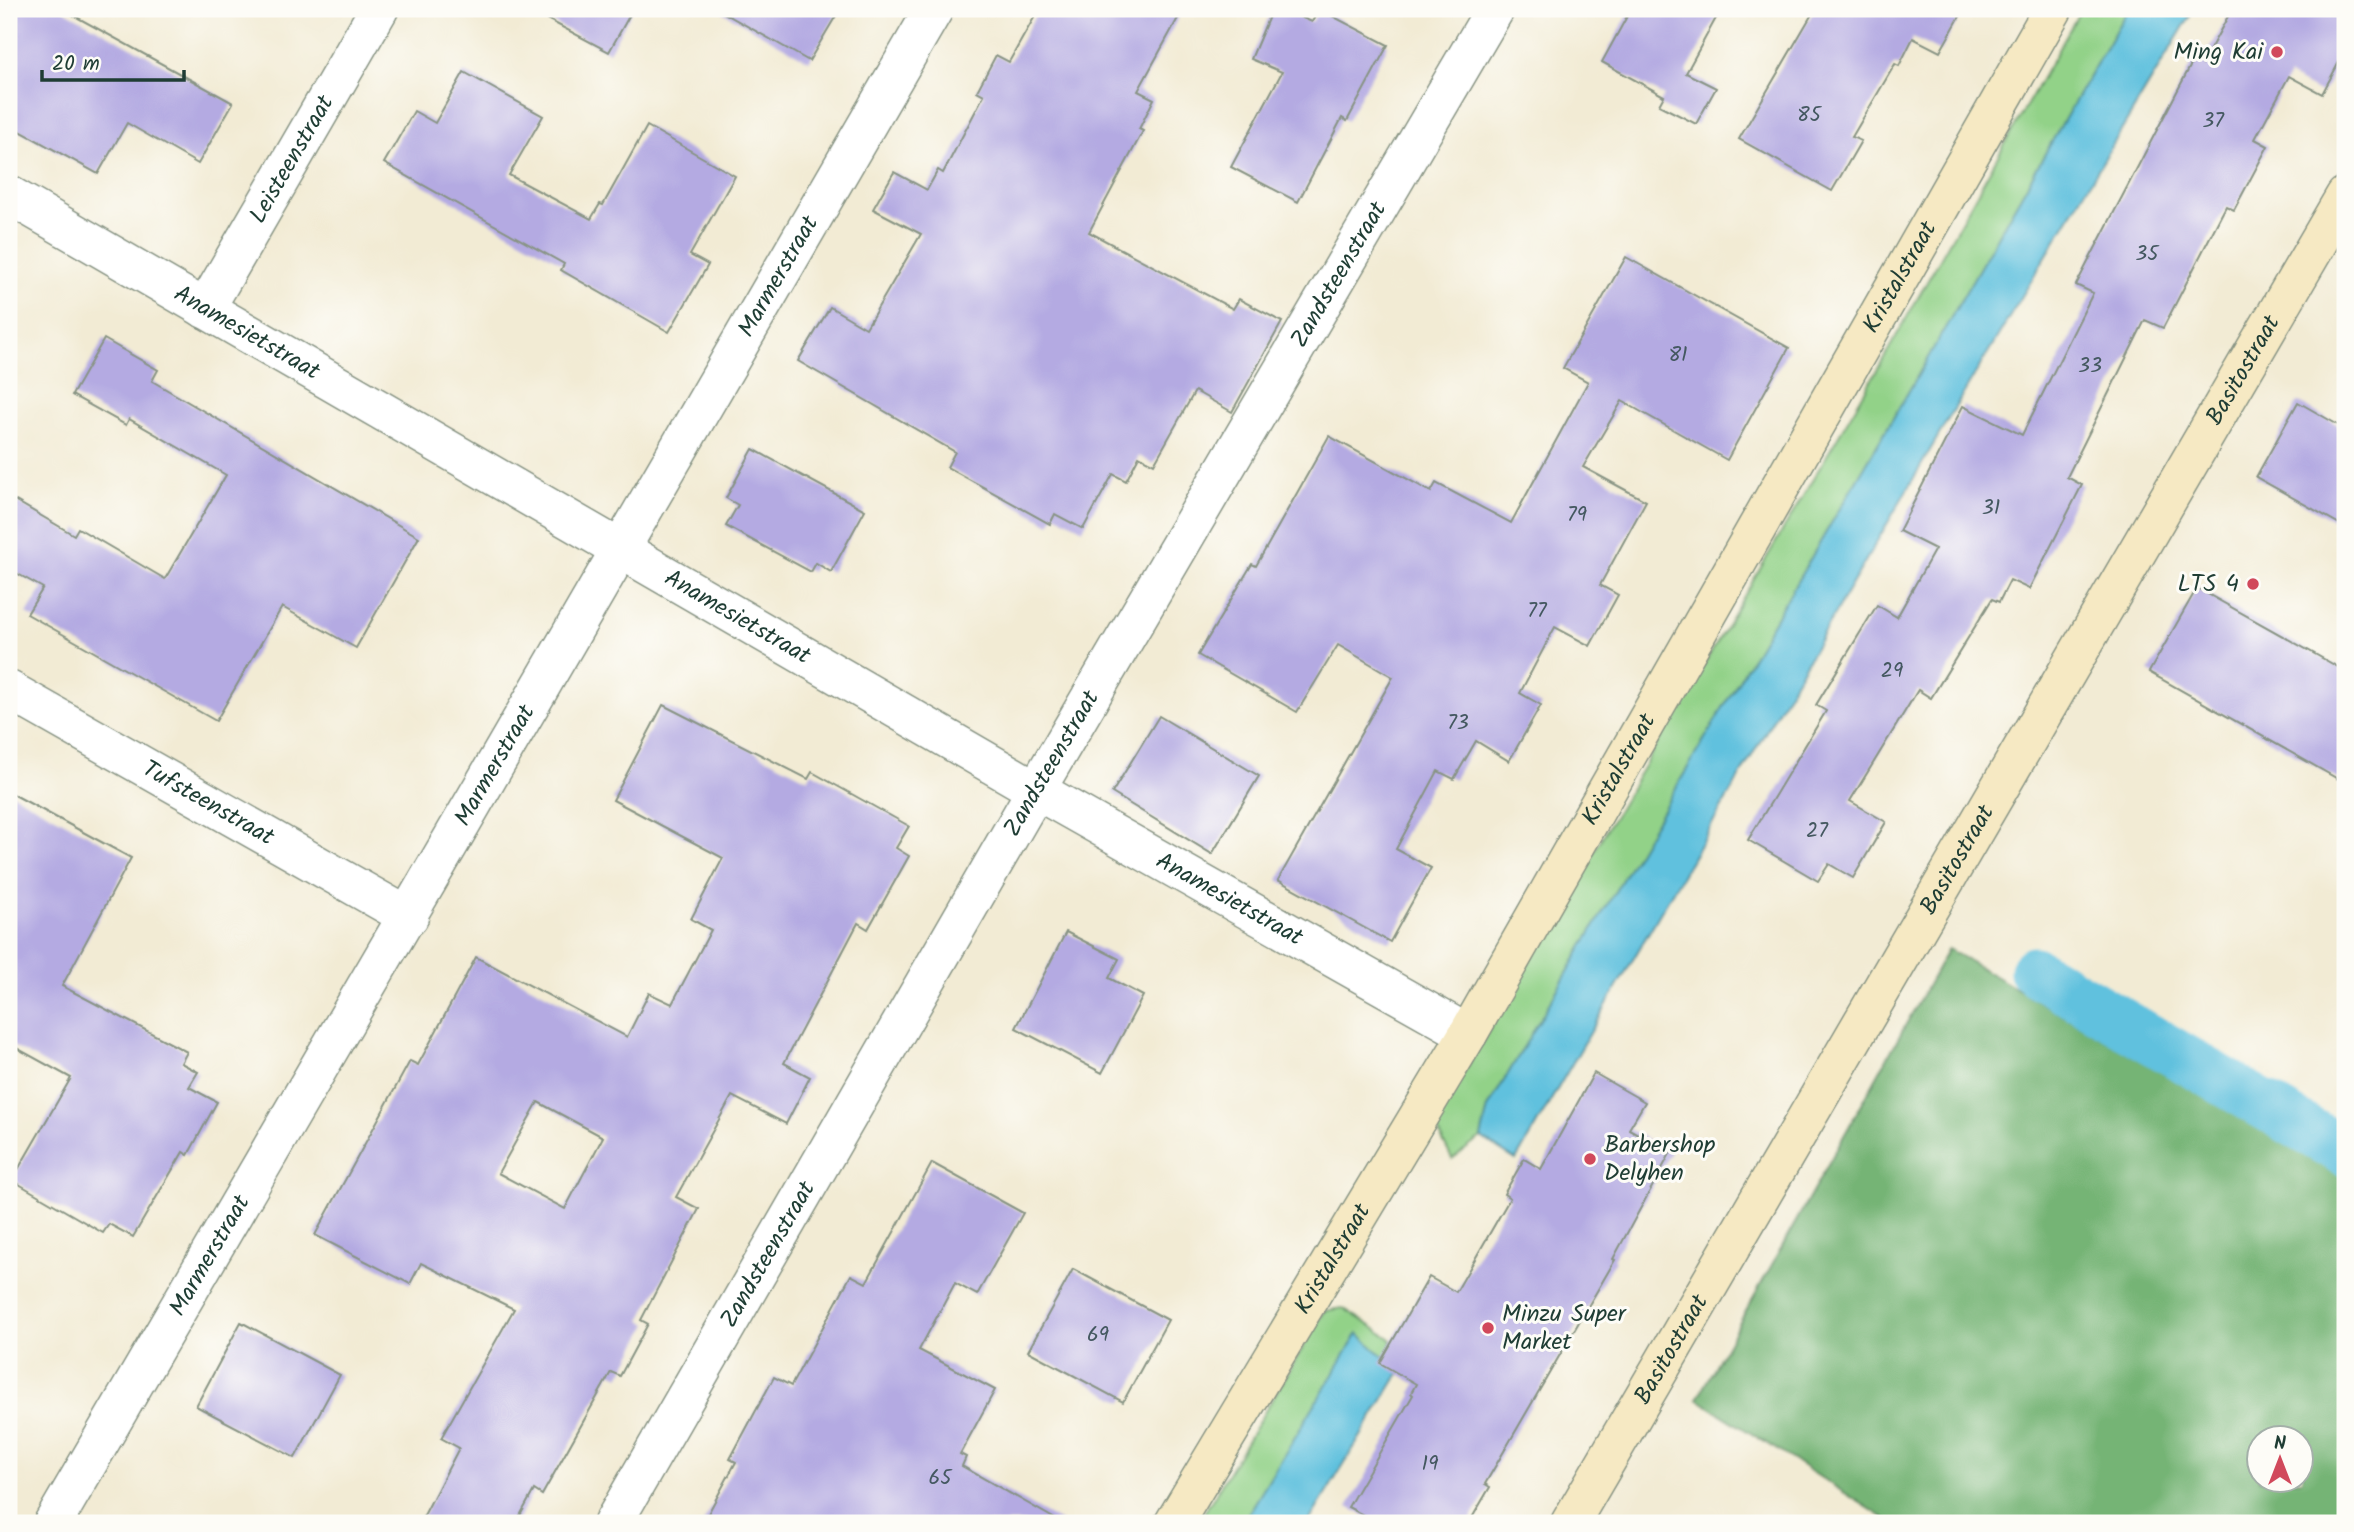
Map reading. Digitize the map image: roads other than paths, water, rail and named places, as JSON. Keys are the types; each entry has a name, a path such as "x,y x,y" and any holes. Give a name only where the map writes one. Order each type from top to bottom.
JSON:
{"street":[{"name":"Leisteenstraat","path":"205,309 379,9"},
{"name":"Marmerstraat","path":"53,1523 409,917 619,548 934,9"},
{"name":"Zandsteenstraat","path":"613,1523 1036,790 1495,9"},
{"name":"Kristalstraat","path":"1174,1523 1468,1034 2053,9"},
{"name":"Anamesietstraat","path":"9,195 1036,790 1468,1034"},
{"name":"Basitostraat","path":"1570,1523 2345,196"},
{"name":"Tufsteenstraat","path":"9,690 409,917"}],"water":[{"path":"2128,9 2178,9 2190,16 1950,416 1516,1160 1481,1138 1488,1108 1909,391"},
{"path":"1358,1333 1400,1372 1308,1523 1243,1523"}],"waterway":[{"path":"2034,971 2345,1152"}],"place":[{"name":"Ming Kai","path":"2277,52"},
{"name":"LTS 4","path":"2253,584"},
{"name":"Barbershop Delyhen","path":"1590,1159"},
{"name":"Minzu Super Market","path":"1488,1328"}]}
